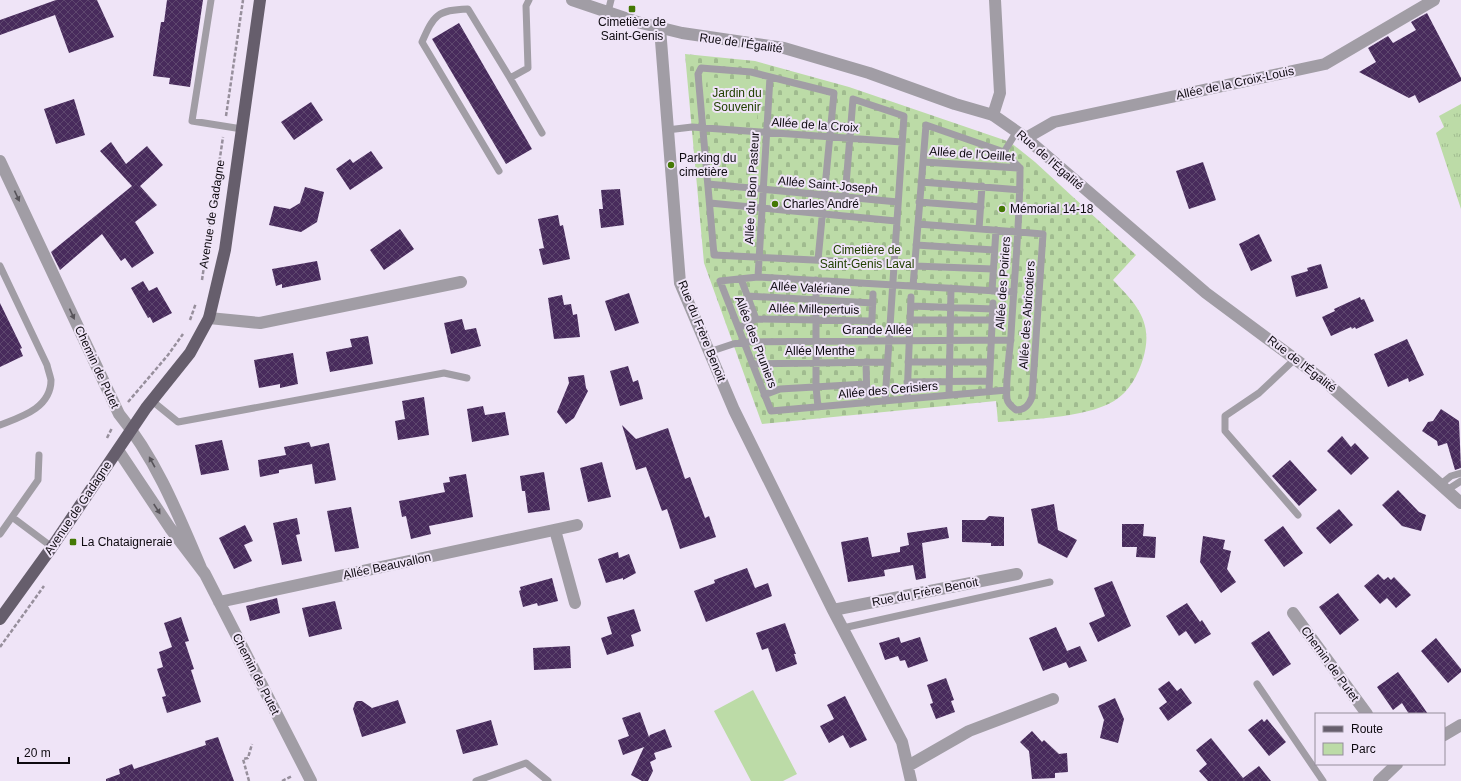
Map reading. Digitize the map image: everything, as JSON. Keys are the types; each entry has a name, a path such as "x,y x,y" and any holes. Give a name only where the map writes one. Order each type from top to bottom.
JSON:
{"main road":[{"name":"Avenue de Gadagne","path":"0,619 52,547 151,400 190,353 209,318 225,250 260,0"}],"street":[{"name":"Rue de l'Égalité","path":"572,0 610,6 660,28 697,37 784,48 869,73 948,102 993,115 1021,134 1206,293 1296,358 1326,382 1461,503"},
{"path":"993,115 1000,93 995,0"},
{"name":"Allée de la Croix-Louis","path":"1021,134 1054,122 1324,64 1434,0"},
{"name":"Rue du Frère Benoit","path":"660,28 680,283 734,410 842,628 902,742 912,781"},
{"name":"Chemin de Putet","path":"0,161 119,414 141,442 164,484 201,568 220,602 311,781"},
{"path":"209,318 260,323 461,282"},
{"name":"Chemin de Putet","path":"118,450 170,528 201,568"},
{"name":"Allée Beauvallon","path":"220,602 577,525"},
{"path":"555,530 575,603"},
{"name":"Rue du Frère Benoit","path":"833,610 1017,574"},
{"name":"Chemin de Putet","path":"1293,613 1366,713"},
{"path":"908,766 969,731 1053,699"},
{"path":"1445,734 1461,725"},
{"path":"1379,781 1396,765"}],"lane":[{"path":"211,0 192,121 242,129"},
{"path":"510,78 528,68 526,6 528,0"},
{"path":"499,171 422,42 431,21 448,10 468,9 542,133"},
{"path":"818,260 834,93 751,72 701,68 698,74 714,255 893,264"},
{"name":"Allée du Bon Pasteur","path":"758,276 770,77"},
{"path":"845,197 854,99 904,116 893,264 886,401"},
{"path":"913,286 926,125 1004,152 1020,168"},
{"name":"Allée de la Croix","path":"667,130 692,127 703,129 902,142"},
{"path":"1004,152 1021,134"},
{"name":"Allée de l'Oeillet","path":"923,162 1020,168"},
{"name":"Allée des Poiriers","path":"1007,398 1020,190 1020,168"},
{"path":"921,182 1020,190"},
{"name":"Allée Saint-Joseph","path":"708,184 898,202"},
{"path":"979,229 982,186"},
{"path":"919,202 981,207"},
{"path":"710,203 896,222"},
{"path":"918,224 1017,232"},
{"path":"992,291 996,230"},
{"name":"Allée des Abricotiers","path":"1007,398 1010,405 1016,410 1022,410 1029,404 1032,397 1043,234 1017,232"},
{"path":"916,245 994,250"},
{"path":"0,266 47,365 51,380 47,395 38,408 0,425"},
{"path":"915,266 993,269"},
{"path":"739,328 756,319 741,279 758,276 1014,292"},
{"name":"Allée des Pruniers","path":"741,279 720,281 770,411"},
{"path":"816,280 816,387 818,407"},
{"path":"949,395 951,288"},
{"path":"871,341 873,294"},
{"name":"Allée Valériane","path":"747,296 873,303"},
{"path":"907,399 911,297"},
{"path":"911,306 993,306 989,391"},
{"name":"Allée Millepertuis","path":"756,319 872,321"},
{"path":"910,320 992,320"},
{"name":"Grande Allée","path":"709,352 744,342 1010,340"},
{"path":"1296,358 1259,393 1225,416 1225,431 1298,514"},
{"path":"866,362 867,402"},
{"name":"Allée Menthe","path":"753,364 888,362"},
{"path":"908,362 990,362"},
{"path":"151,400 178,422 444,373 467,378"},
{"path":"907,382 989,380"},
{"path":"764,395 780,389 866,384"},
{"name":"Allée des Cerisiers","path":"770,411 1008,390"},
{"path":"0,534 38,480 39,455"},
{"path":"1444,487 1451,476 1461,473"},
{"path":"1444,487 1461,481"},
{"path":"12,517 52,547"},
{"path":"842,628 1050,582"},
{"path":"1257,684 1323,781"},
{"path":"476,781 526,763 548,781"}],"path":[{"name":"Avenue de Gadagne","path":"200,287 225,127 242,0"},
{"path":"187,327 197,301"},
{"path":"125,406 168,355 183,333"},
{"path":"249,781 243,759 248,758 252,744"}],"green space":[{"name":"Cimetière de Saint-Genis Laval","path":"685,54 755,61 849,87 1010,142 1035,162 1136,255 1113,280 1136,306 1145,324 1146,346 1143,359 1136,377 1128,388 1114,401 1102,407 1074,414 1042,419 998,422 996,401 762,424 704,263"},
{"name":"Jardin du Souvenir","path":"707,77 759,82 757,122 711,119"},
{"path":"1461,104 1461,209 1436,133 1444,127 1439,116"},
{"path":"753,690 797,774 783,781 751,781 714,711"}],"building":[{"path":"56,0 97,0 114,37 69,53 55,15 0,35 0,20"},
{"path":"167,0 203,0 190,87 169,84 170,78 153,76 161,22 164,22"},
{"path":"1427,13 1461,78 1461,81 1419,103 1415,95 1409,98 1359,72 1376,62 1368,48 1388,36 1393,43 1416,30 1411,22"},
{"path":"459,23 532,149 506,164 432,39"},
{"path":"74,99 85,135 56,144 44,109"},
{"path":"311,102 323,120 294,140 281,122"},
{"path":"111,142 126,164 147,146 163,165 140,186 157,205 135,222 154,253 132,268 125,258 121,261 102,234 60,270 51,252 132,186 100,151"},
{"path":"371,151 383,168 350,190 336,169 350,159 353,163"},
{"path":"1203,162 1216,200 1189,209 1176,171"},
{"path":"305,187 324,192 317,222 301,232 269,225 274,206 290,209 300,203"},
{"path":"620,189 624,225 601,228 599,209 603,209 601,190"},
{"path":"558,215 560,226 563,225 570,259 543,265 539,249 544,248 538,219"},
{"path":"400,229 414,249 384,270 370,250"},
{"path":"1259,234 1272,261 1251,271 1239,244"},
{"path":"317,261 321,280 282,288 282,284 276,286 272,269"},
{"path":"1321,264 1328,288 1296,297 1291,276 1308,271 1307,268"},
{"path":"143,281 149,291 157,287 172,313 153,323 150,317 148,318 131,288"},
{"path":"629,293 639,323 615,331 605,301"},
{"path":"562,295 564,305 571,304 573,315 577,314 580,337 554,339 548,298"},
{"path":"1360,297 1361,300 1364,299 1374,321 1356,329 1355,327 1352,329 1351,327 1331,336 1322,317 1335,311 1334,309"},
{"path":"0,303 22,348 20,349 23,356 0,367"},
{"path":"462,319 465,330 476,328 481,346 451,354 444,323"},
{"path":"368,336 373,364 330,372 326,352 352,347 350,339"},
{"path":"1407,339 1424,375 1409,382 1408,378 1388,387 1374,354"},
{"path":"293,353 298,384 280,388 280,384 259,388 254,360"},
{"path":"628,366 633,382 638,380 643,399 620,406 610,371"},
{"path":"584,375 586,388 588,391 574,418 566,424 557,412 569,383 568,377"},
{"path":"424,397 429,435 398,440 395,421 405,419 402,401"},
{"path":"483,406 485,415 505,412 509,435 472,442 467,409"},
{"path":"1441,409 1459,421 1461,468 1455,470 1447,443 1438,446 1437,441 1422,431 1428,422 1433,421"},
{"path":"622,425 636,439 668,428 685,479 690,477 705,518 709,516 716,537 680,549 667,509 662,511 646,467 636,470"},
{"path":"1342,436 1351,447 1355,443 1369,458 1351,475 1327,451"},
{"path":"222,440 229,470 201,475 195,445"},
{"path":"309,442 311,447 329,443 336,480 315,484 312,464 279,470 279,473 260,477 258,460 286,455 284,447"},
{"path":"1290,460 1317,490 1299,506 1272,476"},
{"path":"602,462 611,497 588,502 580,468"},
{"path":"544,472 550,510 528,513 525,491 522,491 520,476"},
{"path":"466,474 473,517 429,526 431,534 411,539 406,516 402,517 399,501 445,492 443,483 450,482 449,477"},
{"path":"1398,490 1419,512 1426,515 1421,531 1402,526 1382,505"},
{"path":"1054,504 1058,530 1077,540 1067,558 1038,543 1031,509"},
{"path":"351,507 359,548 335,552 327,511"},
{"path":"1339,509 1353,525 1330,544 1316,528"},
{"path":"989,516 1004,517 1004,546 991,546 991,543 962,542 962,520 985,520"},
{"path":"297,518 300,534 296,535 302,561 282,565 273,523"},
{"path":"1122,524 1144,524 1143,536 1156,537 1155,558 1136,557 1137,547 1122,547"},
{"path":"245,525 253,541 244,545 252,561 234,569 219,538"},
{"path":"1283,526 1303,553 1284,567 1264,540"},
{"path":"947,527 949,538 922,543 926,578 916,580 913,565 884,570 885,576 848,582 841,542 868,537 872,557 900,552 900,547 909,545 907,533"},
{"path":"1203,536 1225,540 1223,549 1231,551 1227,569 1236,582 1221,593 1200,562"},
{"path":"618,552 619,558 629,554 636,573 623,580 623,578 606,583 598,559"},
{"path":"747,568 755,588 768,583 772,596 706,622 694,591 715,583 714,580"},
{"path":"1378,574 1384,580 1388,577 1391,580 1394,577 1411,595 1396,608 1387,598 1380,604 1364,586"},
{"path":"552,578 558,601 538,606 537,603 523,607 519,591 521,590 520,587"},
{"path":"1112,581 1131,626 1098,642 1089,623 1105,616 1094,588"},
{"path":"1338,593 1359,620 1340,635 1319,607"},
{"path":"277,598 280,613 250,621 246,606"},
{"path":"335,601 342,629 309,637 302,608"},
{"path":"1187,603 1200,622 1202,620 1211,634 1195,644 1186,631 1179,636 1166,616"},
{"path":"634,609 641,631 631,635 634,646 607,655 601,638 612,634 607,617"},
{"path":"181,617 189,641 185,642 194,669 191,670 201,702 167,713 162,697 166,696 157,669 163,667 159,652 172,647 164,623"},
{"path":"785,623 796,654 794,654 797,664 776,672 768,648 762,650 756,633"},
{"path":"1056,627 1067,651 1080,646 1087,661 1069,668 1066,662 1043,671 1029,638"},
{"path":"1269,631 1291,664 1273,676 1251,643"},
{"path":"899,637 901,643 920,637 928,661 908,668 905,660 900,661 898,656 885,660 879,643"},
{"path":"1436,638 1461,669 1461,672 1448,683 1421,651"},
{"path":"570,646 571,668 534,670 533,648"},
{"path":"1398,672 1427,713 1408,713 1402,703 1393,710 1377,687"},
{"path":"946,678 954,700 951,701 955,712 936,719 930,704 933,703 927,685"},
{"path":"1169,681 1177,691 1181,688 1192,703 1168,721 1159,708 1167,702 1158,689"},
{"path":"845,696 867,740 850,748 843,735 829,743 820,726 834,719 827,705"},
{"path":"1115,698 1124,719 1118,743 1100,738 1104,720 1098,706"},
{"path":"398,700 406,723 362,737 353,709 355,703 357,701 362,701 372,708"},
{"path":"640,712 649,737 650,735 665,729 672,747 654,753 656,759 650,762 653,771 648,781 642,781 631,775 644,747 623,755 618,740 629,736 622,718"},
{"path":"1262,719 1264,722 1267,719 1286,742 1269,756 1248,730"},
{"path":"491,720 498,745 463,754 456,730"},
{"path":"1032,731 1042,742 1044,740 1059,754 1067,753 1068,772 1055,773 1055,778 1032,779 1029,751 1020,742"},
{"path":"218,737 234,781 106,781 106,779 120,774 119,769 132,764 134,769 206,745 205,741"},
{"path":"1211,738 1243,778 1259,766 1271,781 1208,781 1199,771 1207,764 1196,750"}],"place":[{"name":"Cimetière de Saint-Genis","path":"632,9"},
{"name":"Parking du cimetière","path":"671,165"},
{"name":"Charles André","path":"775,204"},
{"name":"Mémorial 14-18","path":"1002,209"},
{"name":"La Chataigneraie","path":"73,542"}]}
